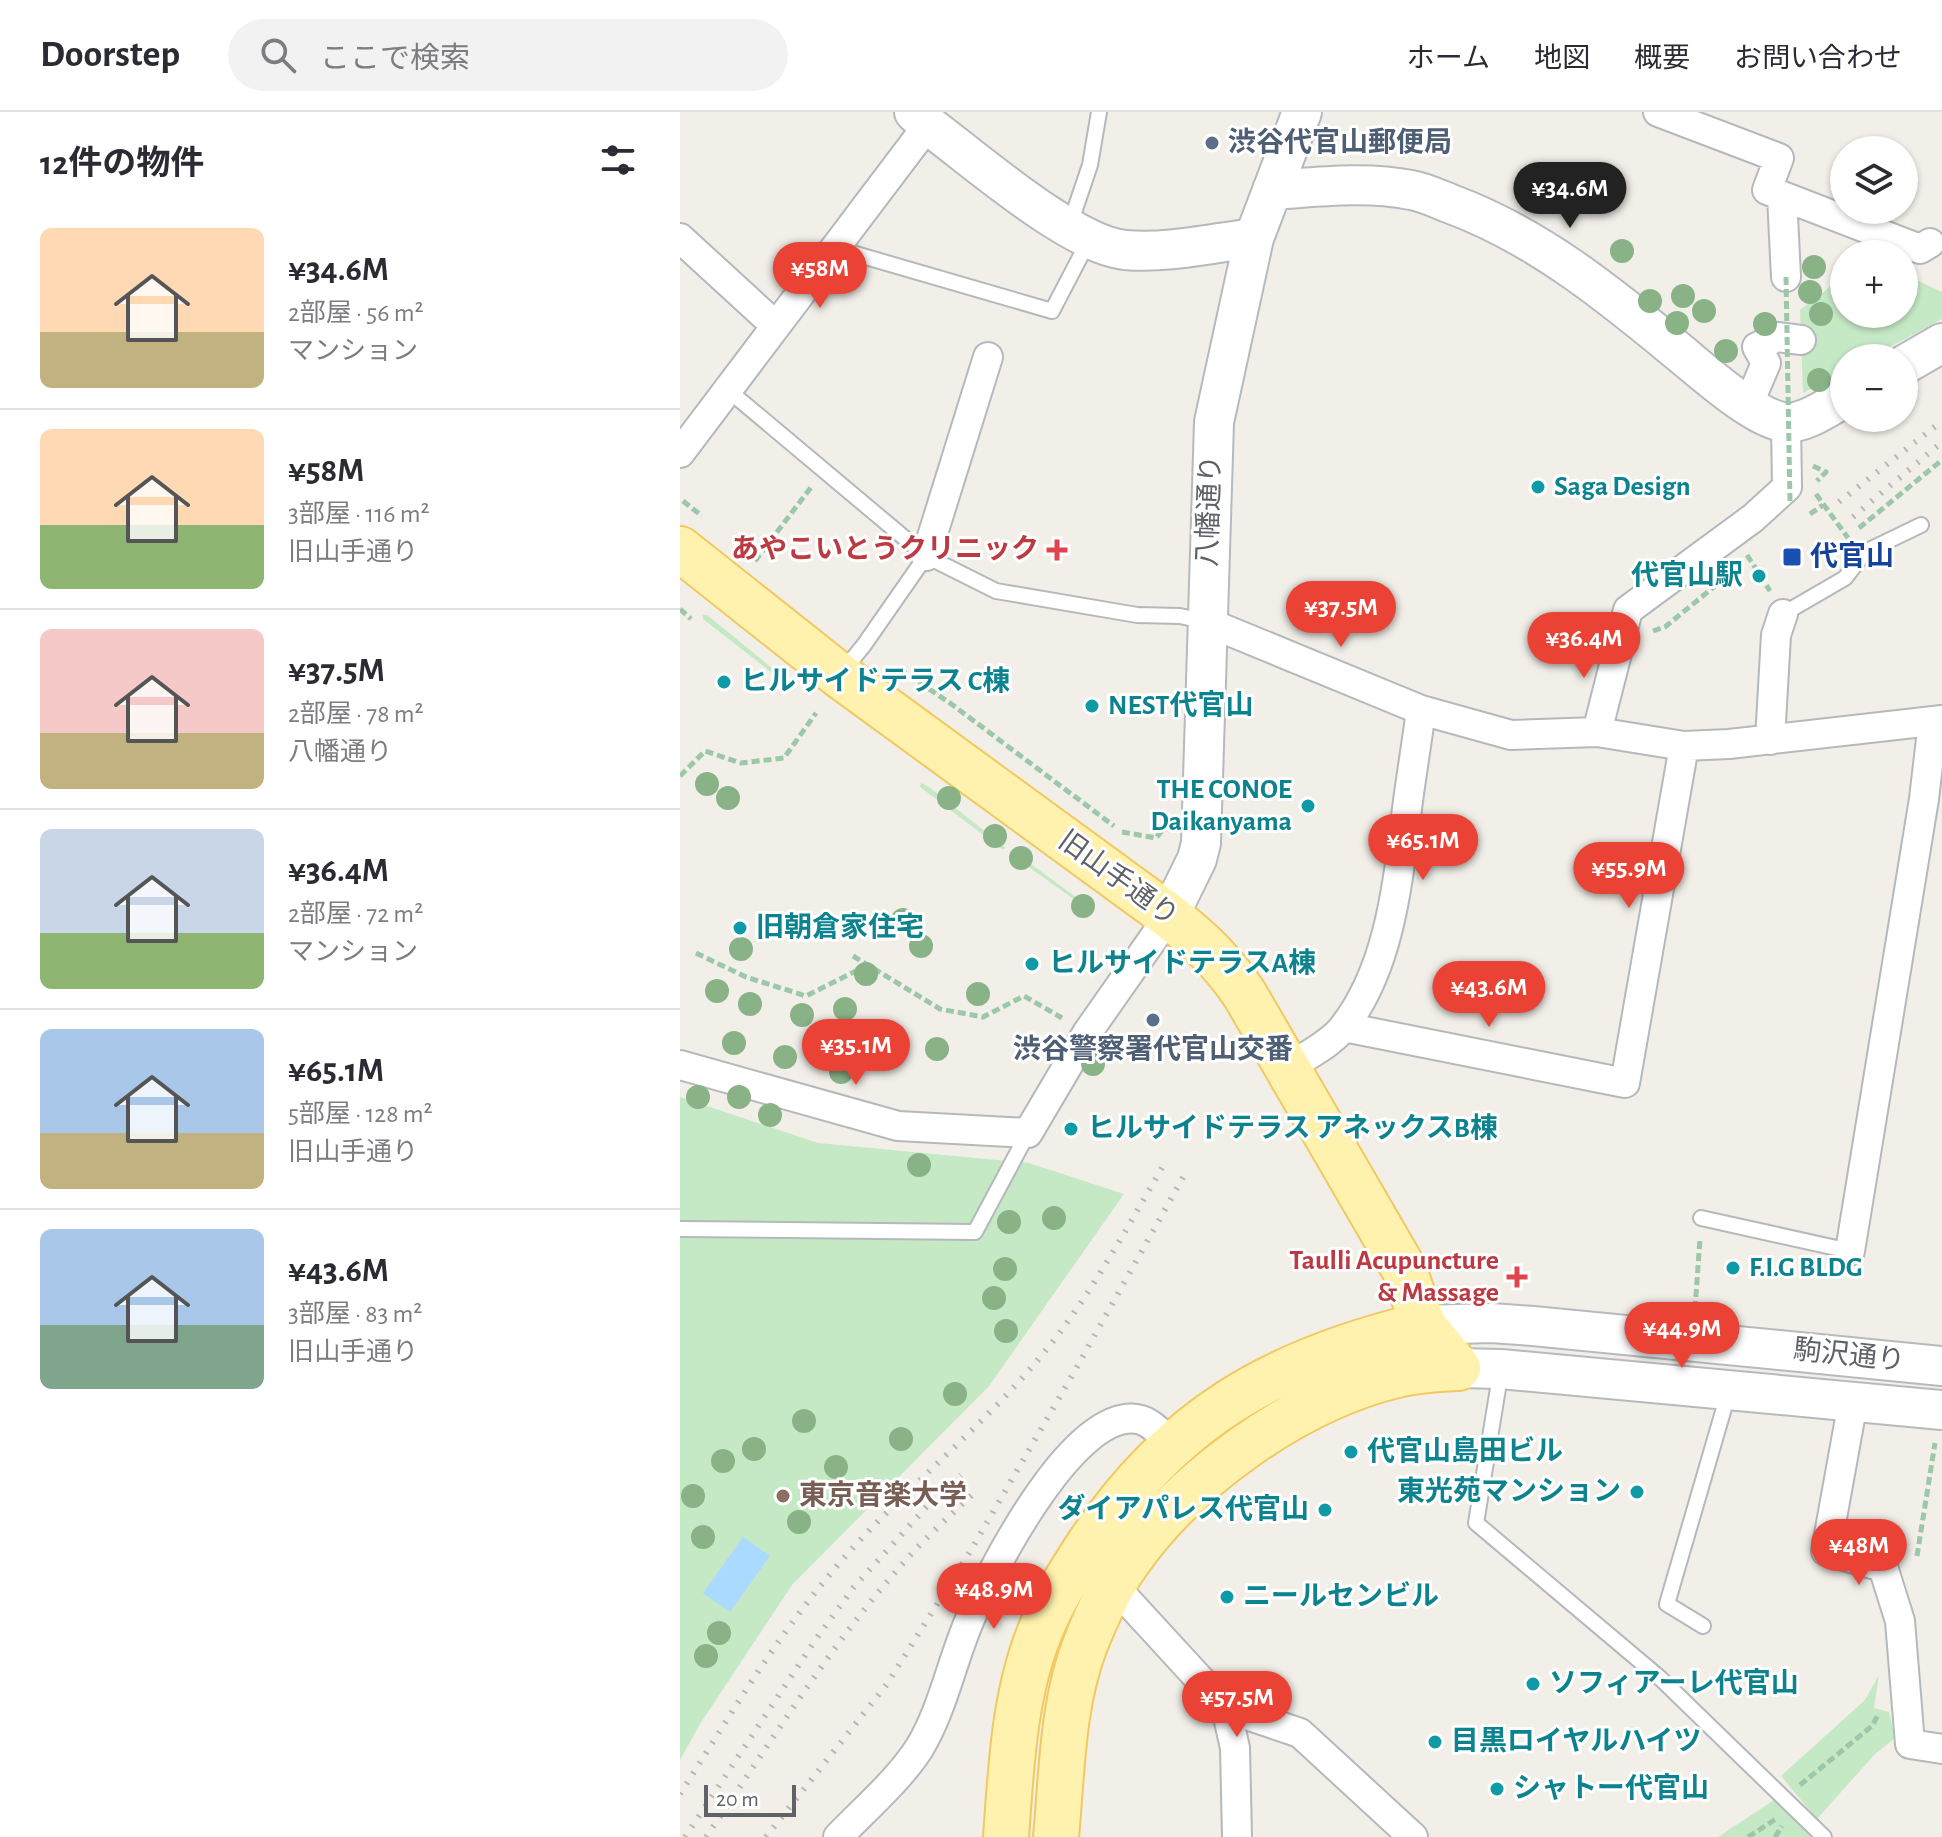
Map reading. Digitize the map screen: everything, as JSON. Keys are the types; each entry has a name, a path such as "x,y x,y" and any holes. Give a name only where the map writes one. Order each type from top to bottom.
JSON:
{"main road":[{"name":"旧山手通り","path":"680,549 851,660 1199,940 1225,965 1404,1269 1423,1325 1458,1368"},
{"name":"駒沢通り","path":"1006,1837 1014,1737 1040,1629 1068,1576 1102,1525 1171,1444 1222,1406 1257,1385 1329,1351 1423,1325"},
{"path":"1397,1375 1423,1325"},
{"name":"駒沢通り","path":"1056,1837 1066,1723 1085,1646 1126,1564 1154,1529 1186,1496 1250,1444 1286,1420 1397,1375 1458,1368"}],"street":[{"name":"八幡通り","path":"1169,916 1197,859 1201,843 1214,422 1254,238 1302,112"},
{"path":"1658,112 1779,158 1767,190 1920,249 1930,243"},
{"path":"680,453 835,248 921,119 1079,234 1106,246 1141,250 1254,238"},
{"path":"1272,190 1384,186 1414,190 1484,217 1574,269 1714,381 1762,414 1786,423 1799,421 1830,405"},
{"path":"1782,196 1786,277"},
{"path":"680,238 776,326"},
{"path":"1755,389 1766,363 1757,347 1777,337 1801,340"},
{"path":"1918,357 1942,343"},
{"path":"926,556 988,357"},
{"path":"1597,732 1628,610 1788,495 1786,423"},
{"path":"1770,740 1776,635 1783,614"},
{"path":"1207,622 1421,710 1511,735 1597,732 1684,746 1770,740 1937,721 1850,1251"},
{"path":"1288,1068 1335,1037 1344,1027 1373,973 1384,942 1400,868 1421,710"},
{"path":"1344,1027 1625,1083 1684,746"},
{"path":"680,1065 898,1126 1028,1133 1087,1033 1169,916"},
{"name":"駒沢通り","path":"1423,1325 1491,1323 1533,1326 1942,1366"},
{"name":"駒沢通り","path":"1458,1368 1501,1369 1853,1402 1939,1426"},
{"path":"1853,1402 1826,1551 1883,1567 1900,1621 1910,1744 1942,1749"},
{"path":"838,1837 919,1748 932,1723 974,1611 1052,1475 1092,1434 1119,1419 1138,1419 1149,1423 1171,1444"},
{"path":"1114,1586 1226,1708 1300,1733 1413,1837"},
{"path":"1226,1708 1235,1748 1237,1837"}],"lane":[{"path":"835,248 1052,311 1079,234 1099,112"},
{"path":"728,390 926,556 996,591 1137,615 1180,616 1207,622"},
{"path":"1783,614 1845,578 1865,552 1921,525"},
{"path":"851,660 926,556"},
{"path":"680,1229 975,1232 1028,1133"},
{"path":"1701,1218 1850,1251"},
{"path":"1501,1369 1476,1523 1660,1678 1824,1837"},
{"path":"1703,1626 1667,1604 1730,1391"}],"path":[{"path":"1786,277 1788,495"},
{"path":"1810,514 1823,505 1849,539 1942,460"},
{"path":"755,561 823,472"},
{"path":"1741,547 1783,614"},
{"path":"680,609 691,619"},
{"path":"851,660 950,703 1124,834 1156,838 1172,818"},
{"path":"680,776 705,751 741,763 784,758 816,713"},
{"path":"696,953 746,977 806,996 867,966"},
{"path":"853,956 940,1009 983,1017 1024,996 1087,1033"},
{"path":"1694,1313 1701,1218"},
{"path":"1917,1556 1939,1426"},
{"path":"1748,1837 1872,1726 1882,1706"}],"green space":[{"path":"1918,281 1942,292 1942,319 1895,344 1830,344 1830,379 1803,393 1800,310 1830,287 1830,328 1918,328"},
{"path":"703,615 707,615 789,682 785,683 703,619"},
{"path":"921,783 1006,848 1002,849 920,787"},
{"path":"1016,853 1092,909 1092,912 1016,858"},
{"name":"東京音楽大学","path":"680,1097 818,1143 1029,1163 1124,1194 989,1386 792,1585 700,1724 680,1760"},
{"path":"1879,1675 1874,1708 1889,1712 1895,1738 1874,1755 1817,1819 1781,1776 1865,1700"},
{"path":"1774,1800 1813,1837 1718,1837"}],"water":[{"path":"743,1537 770,1556 730,1612 703,1593"}],"railway":[{"path":"1839,502 1942,421"},
{"path":"1853,517 1942,442"},
{"path":"680,1794 768,1657 827,1578 879,1521 990,1412 1060,1332 1108,1261 1166,1161"},
{"path":"766,1837 887,1684 971,1550 1186,1172"},
{"path":"685,1837 854,1587 929,1504 961,1475"},
{"path":"706,1837 858,1617 916,1549 974,1493"}],"place":[{"name":"渋谷代官山郵便局","path":"1212,143"},
{"name":"Saga Design","path":"1538,487"},
{"name":"あやこいとうクリニック","path":"1057,550"},
{"name":"代官山","path":"1792,557"},
{"name":"代官山駅","path":"1759,576"},
{"name":"ヒルサイドテラス C棟","path":"724,682"},
{"name":"NEST代官山","path":"1092,706"},
{"name":"THE CONOE Daikanyama","path":"1308,806"},
{"name":"旧朝倉家住宅","path":"740,928"},
{"name":"ヒルサイドテラスA棟","path":"1032,964"},
{"name":"渋谷警察署代官山交番","path":"1153,1020"},
{"name":"ヒルサイドテラス アネックスB棟","path":"1071,1129"},
{"name":"F.I.G BLDG","path":"1733,1268"},
{"name":"Taulli Acupuncture & Massage","path":"1517,1277"},
{"name":"代官山島田ビル","path":"1351,1452"},
{"name":"東光苑マンション","path":"1637,1492"},
{"name":"東京音楽大学","path":"783,1496"},
{"name":"ダイアパレス代官山","path":"1325,1510"},
{"name":"ニールセンビル","path":"1227,1597"},
{"name":"ソフィアーレ代官山","path":"1533,1684"},
{"name":"目黒ロイヤルハイツ","path":"1435,1742"},
{"name":"シャトー代官山","path":"1497,1789"}]}
